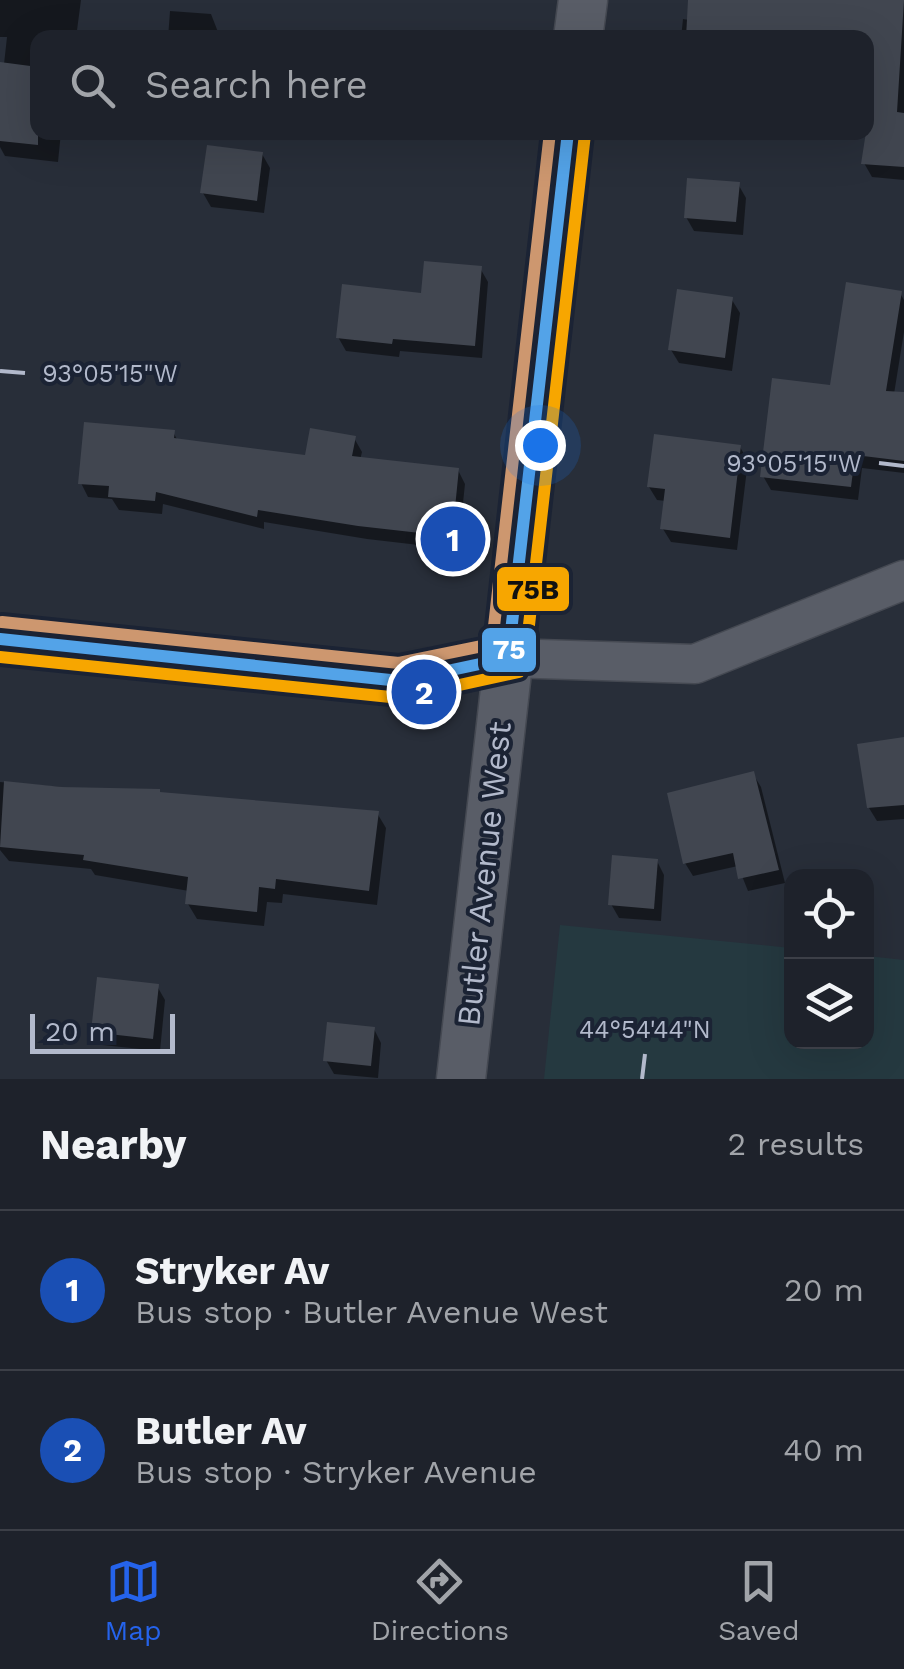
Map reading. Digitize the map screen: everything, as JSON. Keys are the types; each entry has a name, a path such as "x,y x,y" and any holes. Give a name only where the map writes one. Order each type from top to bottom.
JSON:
{"street":[{"path":"579,30 583,0"},
{"name":"Butler Avenue West","path":"461,1079 567,140"},
{"path":"0,640 400,681 508,658 695,664 904,580"}],"shaded area":[{"path":"560,925 784,947 784,1049 874,1049 874,957 904,960 904,1079 544,1079"}],"building":[{"path":"688,0 904,0 897,112 904,113 904,167 861,164 865,140 874,140 874,30 686,30"},
{"path":"0,62 30,66 30,140 38,140 38,145 0,141"},
{"path":"207,145 263,152 257,201 200,193"},
{"path":"687,178 740,182 736,222 684,218"},
{"path":"424,261 482,266 475,346 336,338 342,284 421,293"},
{"path":"846,282 902,291 886,391 904,392 904,461 855,455 851,487 760,477 772,378 830,385"},
{"path":"677,289 733,297 725,358 668,350"},
{"path":"84,422 175,430 174,438 305,455 310,428 356,436 352,456 459,468 453,528 430,525 429,534 258,510 257,517 156,492 155,501 108,497 109,486 78,484"},
{"path":"654,434 741,445 730,538 660,529 665,489 647,487"},
{"path":"904,737 904,805 867,808 857,744"},
{"path":"754,771 779,870 738,879 733,853 683,864 667,793"},
{"path":"4,781 62,787 160,789 379,811 369,891 276,879 275,889 259,887 257,912 185,904 188,877 83,860 84,855 0,847"},
{"path":"612,855 658,859 654,909 608,905"},
{"path":"97,977 159,984 153,1039 91,1032"},
{"path":"327,1022 375,1027 371,1066 323,1061"}],"transit line":[{"path":"2,622 399,663 492,644 549,140"},
{"name":"75","path":"0,639 400,681 508,658 567,140"},
{"name":"75B","path":"0,657 400,698 519,672 525,660 584,140"}],"place":[{"name":"Stryker Av","path":"453,539"},
{"name":"Butler Av","path":"424,692"}]}
